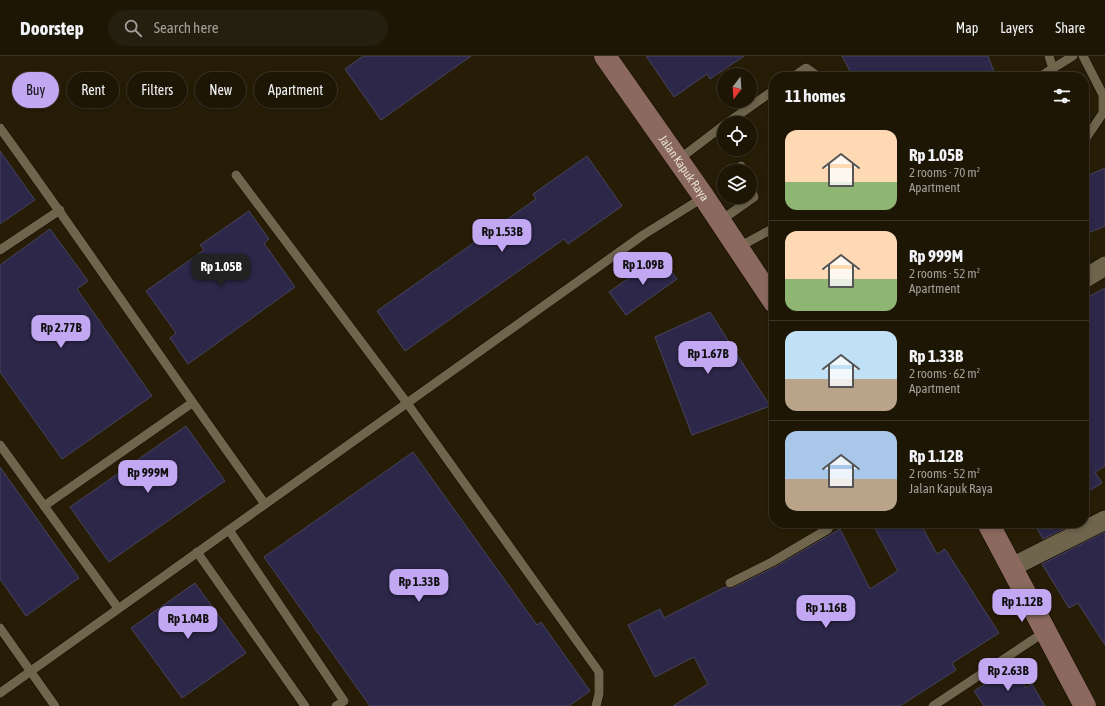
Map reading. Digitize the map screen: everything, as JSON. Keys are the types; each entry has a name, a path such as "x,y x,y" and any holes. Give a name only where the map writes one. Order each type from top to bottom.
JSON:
{"main road":[{"name":"Jalan Kapuk Raya","path":"605,56 704,197 769,295"},
{"path":"991,528 1086,706"}],"street":[{"path":"1089,276 1105,266"},
{"path":"1012,567 1105,520"}],"lane":[{"path":"1049,56 1053,69"},
{"path":"1048,72 1073,56"},
{"path":"1083,56 1103,95 1102,113 1089,133"},
{"path":"800,72 806,68 812,72"},
{"path":"737,116 769,94"},
{"path":"0,128 60,210 192,403 265,504"},
{"path":"678,160 717,130"},
{"path":"236,175 407,403 599,672 599,694 596,706"},
{"path":"0,693 643,235 704,197"},
{"path":"720,221 744,204"},
{"path":"0,250 60,210"},
{"path":"737,248 769,231"},
{"path":"44,506 192,403"},
{"path":"0,445 118,608"},
{"path":"730,583 786,554 828,528"},
{"path":"229,530 344,701 336,706"},
{"path":"197,552 305,706"},
{"path":"0,628 55,706"},
{"path":"933,706 1046,632"}],"building":[{"path":"363,56 471,56 381,120 345,69"},
{"path":"646,56 744,56 726,68 717,68 717,74 710,79 707,74 674,97"},
{"path":"842,56 988,56 994,72 850,72"},
{"path":"0,151 35,200 0,224"},
{"path":"587,156 622,206 568,244 564,239 405,351 377,311 536,199 533,194"},
{"path":"1105,168 1105,226 1089,233 1089,175"},
{"path":"249,211 269,239 264,243 295,287 188,364 170,338 176,333 146,291 204,250 200,245"},
{"path":"50,229 88,281 77,289 152,396 62,459 0,372 0,265"},
{"path":"660,256 677,279 626,315 609,292"},
{"path":"1105,288 1105,466 1095,472 1102,483 1089,491 1089,296"},
{"path":"710,312 769,406 692,435 655,337"},
{"path":"186,426 225,481 109,562 70,507"},
{"path":"413,452 537,625 541,622 590,691 569,706 370,706 264,557"},
{"path":"0,467 79,578 26,616 0,579"},
{"path":"875,528 923,528 937,554 945,549 999,633 952,663 956,670 900,706 673,706 708,684 694,657 655,677 628,625 660,609 664,618 725,587 733,588 775,567 840,529 870,589 898,571"},
{"path":"1037,528 1066,528 1043,539"},
{"path":"1105,532 1105,645 1078,603 1069,608 1042,564"},
{"path":"195,583 246,653 182,698 131,628"},
{"path":"1013,667 1026,688 1032,684 1045,706 984,706 974,691"}]}
